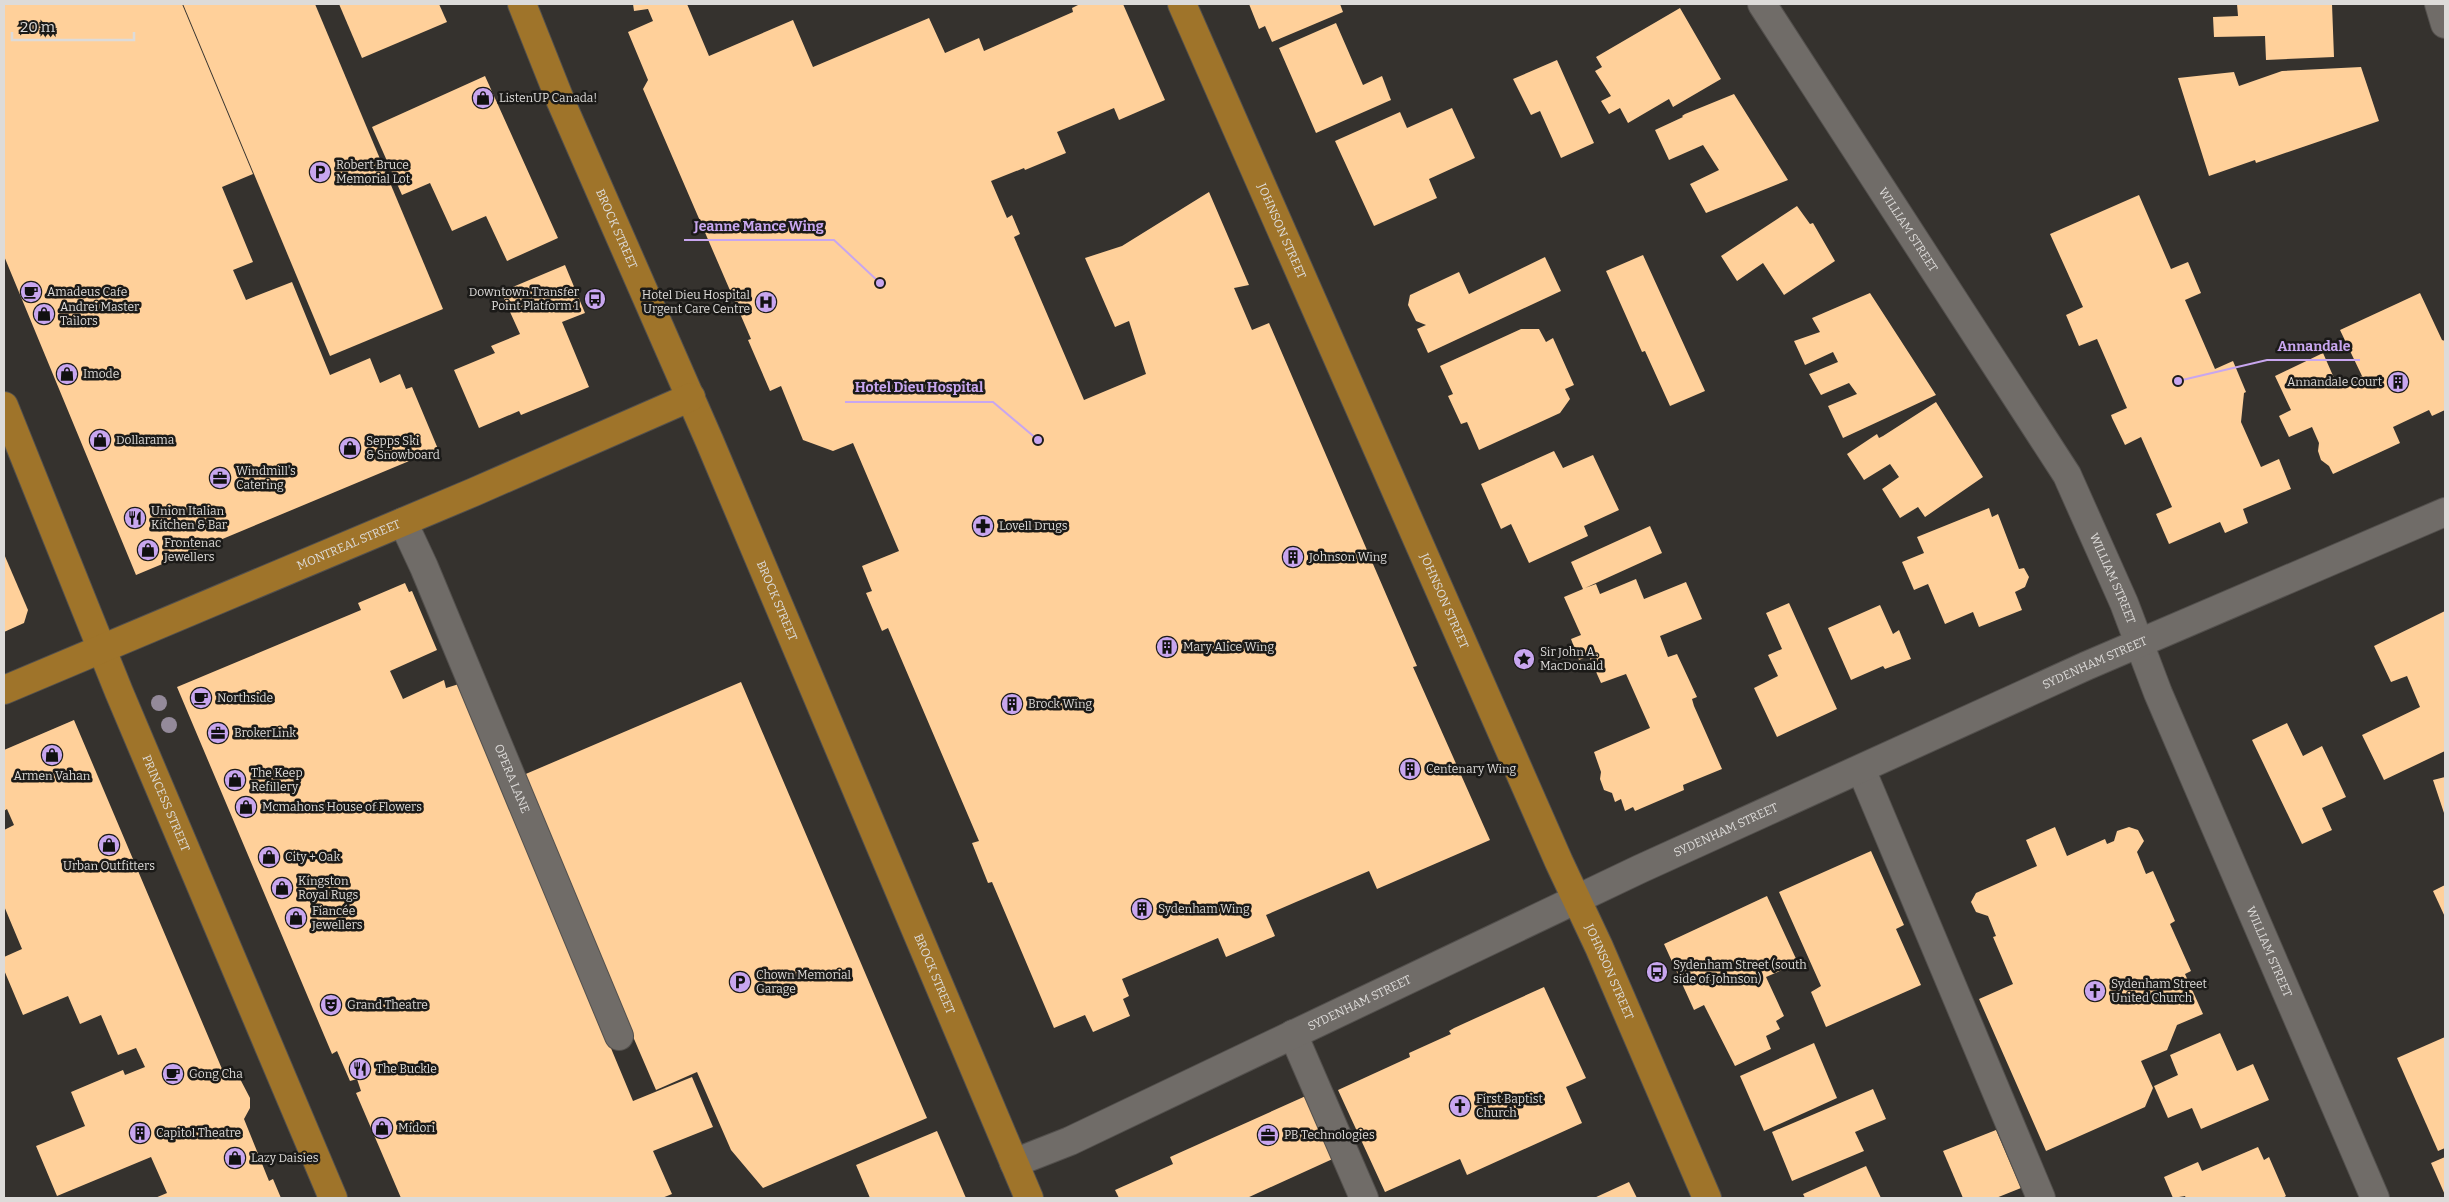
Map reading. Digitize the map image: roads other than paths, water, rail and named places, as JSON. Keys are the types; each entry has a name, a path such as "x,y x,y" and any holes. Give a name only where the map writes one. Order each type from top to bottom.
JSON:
{"main road":[{"name":"BROCK STREET","path":"522,4 562,102 691,397 1029,1198"},
{"name":"JOHNSON STREET","path":"1182,4 1576,899 1599,947 1707,1198"},
{"name":"MONTREAL STREET","path":"4,690 403,522 691,397"},
{"name":"PRINCESS STREET","path":"4,406 119,692 333,1198"}],"street":[{"name":"WILLIAM STREET","path":"1762,4 2067,475 2124,603 2138,644 2375,1198"},
{"path":"2439,4 2445,24"},
{"name":"SYDENHAM STREET","path":"1014,1163 1070,1141 1576,899 1861,769 2138,644 2445,512"},
{"name":"OPERA LANE","path":"403,522 428,576 619,1036"},
{"path":"1861,769 2041,1198"},
{"path":"1293,1034 1364,1198"}],"place":[{"name":"ListenUP Canada!","path":"483,98"},
{"name":"Robert Bruce Memorial Lot","path":"320,172"},
{"name":"Jeanne Mance Wing","path":"880,283"},
{"name":"Amadeus Cafe","path":"31,292"},
{"name":"Downtown Transfer Point Platform 1","path":"595,299"},
{"name":"Hotel Dieu Hospital Urgent Care Centre","path":"766,302"},
{"name":"Andrei Master Tailors","path":"44,314"},
{"name":"Imode","path":"67,374"},
{"name":"Annandale","path":"2178,381"},
{"name":"Annandale Court","path":"2398,382"},
{"name":"Dollarama","path":"100,440"},
{"name":"Hotel Dieu Hospital","path":"1038,440"},
{"name":"Sepps Ski & Snowboard","path":"350,448"},
{"name":"Windmill's Catering","path":"220,478"},
{"name":"Union Italian Kitchen & Bar","path":"135,518"},
{"name":"Lovell Drugs","path":"983,526"},
{"name":"Frontenac Jewellers","path":"148,550"},
{"name":"Johnson Wing","path":"1293,557"},
{"name":"Mary Alice Wing","path":"1167,647"},
{"name":"Sir John A. MacDonald","path":"1524,659"},
{"name":"Northside","path":"201,698"},
{"name":"Brock Wing","path":"1012,704"},
{"name":"BrokerLink","path":"218,733"},
{"name":"Armen Vahan","path":"52,755"},
{"name":"Centenary Wing","path":"1410,769"},
{"name":"The Keep Refillery","path":"235,780"},
{"name":"Mcmahons House of Flowers","path":"246,807"},
{"name":"Urban Outfitters","path":"109,845"},
{"name":"City + Oak","path":"269,857"},
{"name":"Kingston Royal Rugs","path":"282,888"},
{"name":"Sydenham Wing","path":"1142,909"},
{"name":"Fiancée Jewellers","path":"296,918"},
{"name":"Sydenham Street (south side of Johnson)","path":"1657,972"},
{"name":"Chown Memorial Garage","path":"740,982"},
{"name":"Sydenham Street United Church","path":"2095,991"},
{"name":"Grand Theatre","path":"331,1005"},
{"name":"The Buckle","path":"360,1069"},
{"name":"Gong Cha","path":"173,1074"},
{"name":"First Baptist Church","path":"1460,1106"},
{"name":"Midori","path":"382,1128"},
{"name":"Capitol Theatre","path":"140,1133"},
{"name":"PB Technologies","path":"1268,1135"},
{"name":"Lazy Daisies","path":"235,1158"}]}
